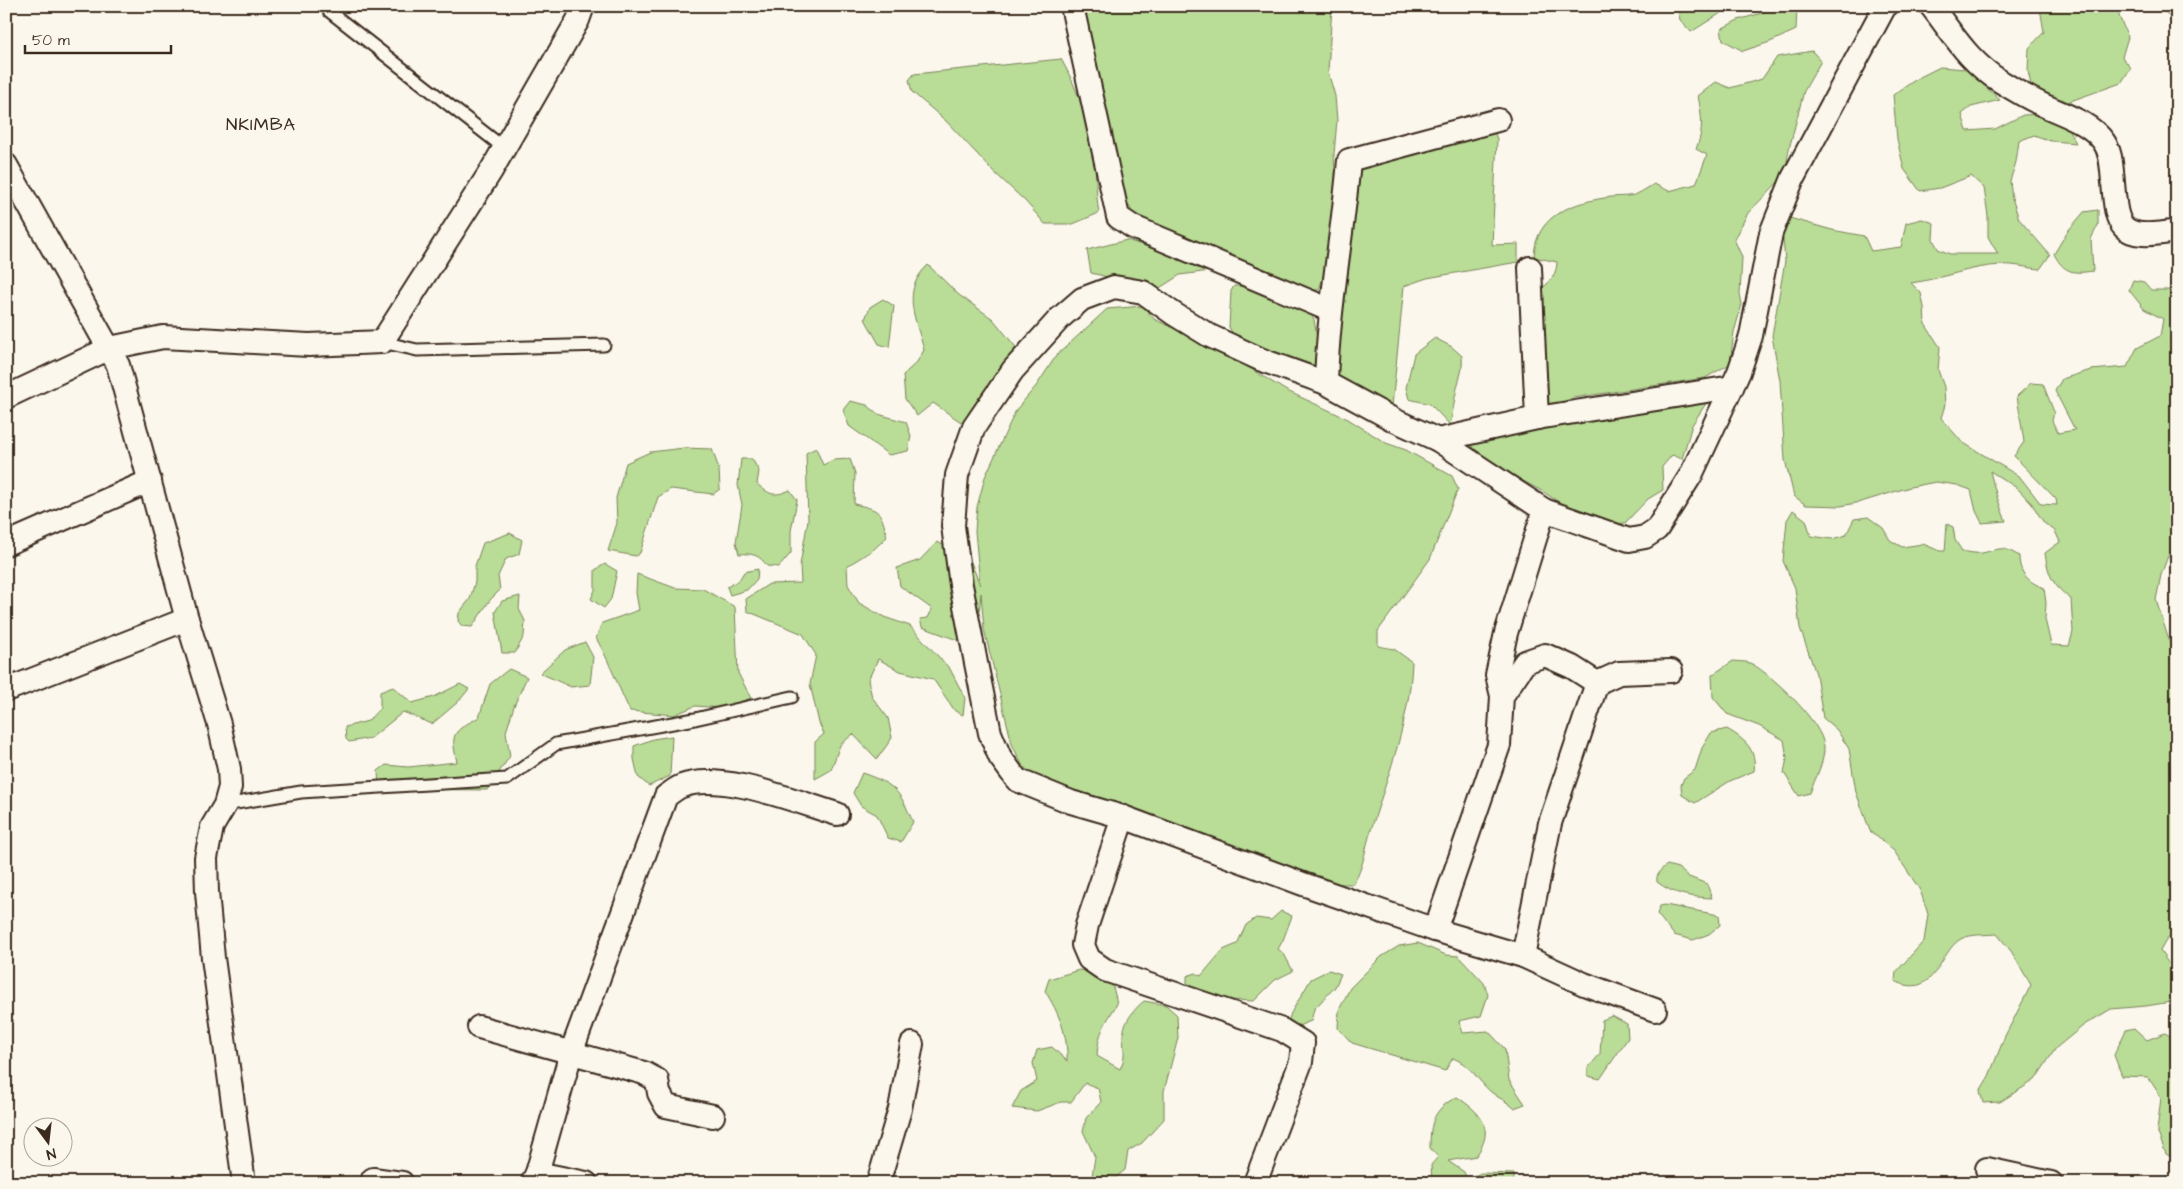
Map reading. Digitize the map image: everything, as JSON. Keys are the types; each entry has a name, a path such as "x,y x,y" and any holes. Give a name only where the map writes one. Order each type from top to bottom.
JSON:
{"street":[{"path":"6,397 110,348 163,338 309,345 382,342 504,148 578,20 583,6"},
{"path":"1072,6 1118,217 1133,227 1330,310"},
{"path":"1655,1010 1584,984 1523,956 1436,930 1303,884 1124,817 1071,802 1017,780 1000,757 990,732 961,585 953,526 957,476 974,427 1013,370 1060,318 1082,299 1114,287 1143,292 1210,336 1262,360 1326,383 1394,420 1438,440 1544,510 1629,540 1645,537 1657,529 1691,475 1732,387 1750,336 1771,233 1793,178 1885,6"},
{"path":"1931,6 1953,38 1981,68 2020,93 2076,120 2093,131 2104,142 2110,155 2116,216 2122,226 2133,233 2160,234 2177,231"},
{"path":"1326,383 1330,310 1338,262 1349,160 1498,120"},
{"path":"6,165 118,365 187,619 219,724 229,769 230,787 224,805 212,827 206,858 207,892 213,958 244,1183"},
{"path":"1530,268 1536,418"},
{"path":"1438,440 1536,418 1732,387"},
{"path":"6,544 150,481"},
{"path":"1436,930 1499,745 1502,696 1498,674 1506,633 1544,510"},
{"path":"6,690 187,619"},
{"path":"1502,696 1525,662 1545,655 1572,667 1597,683"},
{"path":"1523,956 1550,822 1597,683 1619,673 1671,671"},
{"path":"586,1183 535,1178 571,1053 604,969 625,904 666,796 681,786 696,783 743,786 837,814"},
{"path":"1124,817 1087,925 1083,945 1089,959 1105,970 1282,1030 1303,1043 1301,1062 1254,1183"},
{"path":"479,1027 644,1073 657,1080 659,1093 666,1106 713,1116"},
{"path":"878,1183 900,1109 912,1044"},
{"path":"1987,1169 2051,1183"},
{"path":"373,1179 402,1183"}],"lane":[{"path":"329,11 504,148"},
{"path":"382,342 417,350 604,345"},
{"path":"224,805 301,792 507,779 556,744 695,719 792,697"}],"green space":[{"path":"1084,6 1332,6 1328,72 1335,96 1337,120 1334,154 1336,189 1323,278 1319,290 1298,290 1267,270 1230,258 1128,217 1131,209 1126,201 1094,62"},
{"path":"1677,6 1732,6 1691,32 1680,20"},
{"path":"1764,6 1797,6 1796,30 1770,42 1743,51 1723,40 1721,29 1738,20 1765,12"},
{"path":"2037,6 2118,6 2119,16 2128,37 2122,57 2131,68 2121,83 2062,104 2050,101 2031,85 2028,71 2029,48 2044,32 2040,8"},
{"path":"2160,6 2177,6 2177,26"},
{"path":"1812,51 1821,61 1804,91 1789,149 1785,175 1748,213 1734,239 1742,257 1740,294 1742,304 1734,332 1730,364 1705,378 1573,398 1549,407 1542,403 1542,288 1553,276 1557,262 1534,257 1536,242 1541,230 1549,220 1559,213 1584,202 1634,195 1654,184 1669,191 1696,184 1707,155 1696,149 1702,123 1698,96 1716,82 1730,88 1762,79 1777,57"},
{"path":"2177,55 2177,100 2171,90"},
{"path":"1061,59 1076,90 1091,136 1099,213 1073,224 1045,224 1026,202 994,172 946,121 912,92 909,80 914,74"},
{"path":"1940,67 1966,69 2000,100 1971,107 1962,114 1967,131 1995,129 2023,115 2043,114 2069,130 2076,143 2051,141 2034,135 2019,141 2016,162 2010,181 2012,198 2019,219 2050,255 2040,269 2011,265 1990,266 1911,283 1921,293 1925,324 1940,347 1938,370 1944,387 1945,405 1941,418 1962,442 2020,477 2041,504 2057,505 2056,499 2014,456 2024,442 2017,396 2031,383 2043,384 2054,412 2052,421 2058,433 2075,430 2055,391 2062,379 2091,370 2127,367 2137,348 2160,336 2163,319 2144,309 2129,290 2133,280 2144,282 2151,290 2177,290 2177,553 2168,556 2161,575 2156,600 2177,665 2177,933 2168,937 2160,951 2169,964 2177,966 2177,1001 2111,1009 2084,1025 2056,1048 2035,1080 2000,1102 1983,1103 1980,1091 1989,1076 2005,1036 2031,985 2011,951 1997,934 1975,935 1963,938 1948,952 1929,979 1920,985 1909,986 1895,981 1896,972 1924,941 1928,914 1920,890 1894,851 1870,831 1856,792 1849,749 1837,730 1823,718 1816,674 1800,628 1795,588 1783,561 1787,520 1793,510 1806,520 1811,536 1832,539 1846,535 1854,519 1868,517 1883,528 1890,540 1902,547 1923,544 1940,551 1945,551 1947,524 1953,527 1955,540 1962,551 1980,553 2001,549 2008,550 2019,556 2023,572 2029,580 2044,588 2046,603 2045,619 2051,645 2069,646 2073,632 2071,599 2052,579 2045,553 2060,542 2055,531 2044,523 2032,504 2017,488 1990,471 2006,521 1982,523 1976,511 1971,490 1957,485 1936,482 1910,487 1841,506 1806,505 1794,496 1785,460 1780,381 1772,336 1785,261 1782,229 1786,217 1832,230 1864,236 1871,251 1901,247 1906,223 1922,219 1934,223 1933,239 1938,249 1950,254 1998,254 1988,237 1988,216 1984,188 1971,176 1940,188 1920,191 1904,169 1897,139 1893,95 1918,78"},
{"path":"1494,131 1497,139 1492,245 1518,244 1518,262 1427,278 1404,286 1392,406 1385,408 1332,376 1356,164"},
{"path":"2098,210 2098,225 2091,239 2093,271 2075,272 2065,269 2054,254 2067,232 2084,212"},
{"path":"1127,240 1217,270 1180,275 1158,289 1091,273 1087,250"},
{"path":"928,265 959,295 993,319 1019,351 970,417 961,422 933,403 917,416 905,399 903,375 917,362 924,350 914,316 912,295 919,275"},
{"path":"1234,286 1258,286 1304,306 1314,319 1318,345 1315,366 1307,370 1235,338 1229,327 1231,291"},
{"path":"883,299 894,306 889,347 879,344 865,319 870,307"},
{"path":"1143,306 1154,319 1224,352 1285,390 1348,419 1386,443 1406,450 1452,476 1458,489 1430,559 1378,631 1378,646 1394,649 1412,662 1410,685 1407,707 1396,751 1361,867 1353,884 1336,884 1102,798 1038,780 1022,765 1012,744 984,629 981,593 977,636 960,641 922,627 920,619 928,618 932,609 900,586 897,568 920,560 937,542 969,557 980,585 975,531 977,507 985,477 1016,410 1037,385 1056,356 1107,309"},
{"path":"1435,338 1452,347 1462,356 1462,369 1450,425 1430,404 1409,399 1406,388 1414,354"},
{"path":"1709,395 1692,425 1682,459 1672,455 1662,467 1663,490 1648,499 1625,523 1614,524 1575,513 1542,491 1468,452 1464,444"},
{"path":"850,401 867,405 878,414 906,422 911,436 908,451 889,455 849,426 843,410"},
{"path":"684,448 712,449 719,469 720,489 713,494 671,489 658,497 640,553 636,556 608,551 617,523 616,498 626,463 650,452"},
{"path":"816,448 823,465 833,460 850,459 855,473 854,504 869,508 878,513 885,528 887,537 873,550 847,566 848,585 859,603 884,617 910,626 950,669 965,698 963,715 955,711 933,679 900,671 878,659 868,680 872,697 888,718 892,738 877,759 853,734 840,745 831,770 815,779 815,742 824,734 819,723 810,684 816,655 803,634 747,611 746,599 769,584 801,583 800,565 808,520 806,453"},
{"path":"741,459 752,459 759,471 757,484 765,491 772,494 780,494 790,490 797,500 791,531 791,553 779,567 767,566 761,559 755,556 739,554 736,542 742,505 738,485"},
{"path":"510,533 522,540 519,554 506,559 498,576 500,590 490,600 472,627 462,626 458,621 459,613 470,599 475,582 475,566 483,543"},
{"path":"605,564 617,571 611,599 604,608 591,599 595,590 595,570"},
{"path":"758,569 757,579 747,590 730,595 727,587 739,580 744,572"},
{"path":"637,574 675,588 703,589 735,607 738,673 751,698 722,708 695,706 674,715 630,711 596,638 602,623 639,610 636,593"},
{"path":"520,596 519,609 525,621 524,636 515,653 502,653 495,612 502,601"},
{"path":"585,642 593,657 590,685 571,687 540,673 565,650"},
{"path":"1733,661 1750,663 1761,670 1795,700 1815,725 1821,736 1824,752 1810,793 1799,796 1784,773 1787,758 1784,740 1759,726 1727,714 1713,697 1712,675"},
{"path":"509,669 527,677 514,706 506,732 510,756 487,790 379,789 378,771 386,765 408,767 457,762 454,744 456,734 464,726 479,717 490,684"},
{"path":"460,684 469,689 458,702 432,724 403,712 371,738 349,742 346,739 345,727 368,721 380,708 380,692 393,687 412,703 434,697"},
{"path":"1727,729 1748,746 1753,757 1754,771 1730,781 1695,803 1682,795 1681,785 1684,778 1695,770 1702,748 1711,733"},
{"path":"672,736 670,776 649,786 638,777 634,759 634,746 653,739"},
{"path":"862,773 889,785 904,803 913,822 901,842 888,838 877,815 861,806 853,793"},
{"path":"1667,865 1678,868 1689,877 1707,884 1712,898 1683,895 1657,882 1659,872"},
{"path":"1665,905 1719,915 1720,925 1709,934 1693,940 1674,935 1657,914 1660,906"},
{"path":"1281,911 1292,916 1278,949 1284,954 1293,971 1275,980 1254,1001 1229,1000 1187,985 1187,976 1196,973 1201,976 1223,950 1237,944 1246,925 1256,918 1271,920"},
{"path":"1418,943 1446,955 1459,956 1484,983 1488,995 1481,1016 1459,1021 1463,1033 1488,1031 1505,1049 1509,1080 1525,1104 1514,1108 1491,1092 1465,1065 1453,1058 1445,1071 1352,1043 1338,1028 1339,1010 1350,988 1381,957 1399,946"},
{"path":"1079,970 1103,975 1110,981 1113,987 1117,1004 1101,1034 1097,1056 1120,1069 1124,1057 1124,1027 1129,1017 1140,1004 1144,1001 1166,1005 1177,1015 1178,1038 1164,1091 1164,1119 1142,1143 1128,1151 1125,1170 1109,1183 1091,1183 1095,1157 1083,1131 1086,1118 1101,1102 1098,1088 1085,1083 1071,1102 1061,1102 1037,1111 1012,1108 1021,1091 1037,1081 1033,1063 1037,1050 1052,1047 1067,1061 1066,1042 1062,1024 1045,991 1049,979"},
{"path":"1329,970 1341,974 1335,987 1314,1009 1311,1021 1296,1027 1287,1025 1291,1013 1311,979"},
{"path":"1612,1016 1627,1024 1628,1038 1600,1079 1588,1076 1588,1068 1600,1054 1602,1020"},
{"path":"2134,1028 2147,1040 2165,1033 2177,1040 2177,1160 2166,1154 2157,1131 2161,1097 2148,1077 2122,1076 2114,1055 2126,1030"},
{"path":"1457,1097 1479,1115 1485,1129 1485,1137 1476,1156 1448,1161 1464,1172 1467,1179 1481,1173 1514,1174 1514,1183 1432,1183 1431,1165 1438,1157 1430,1148 1432,1124 1438,1112"}],"district":[{"name":"NKIMBA","path":"261,124"}]}
